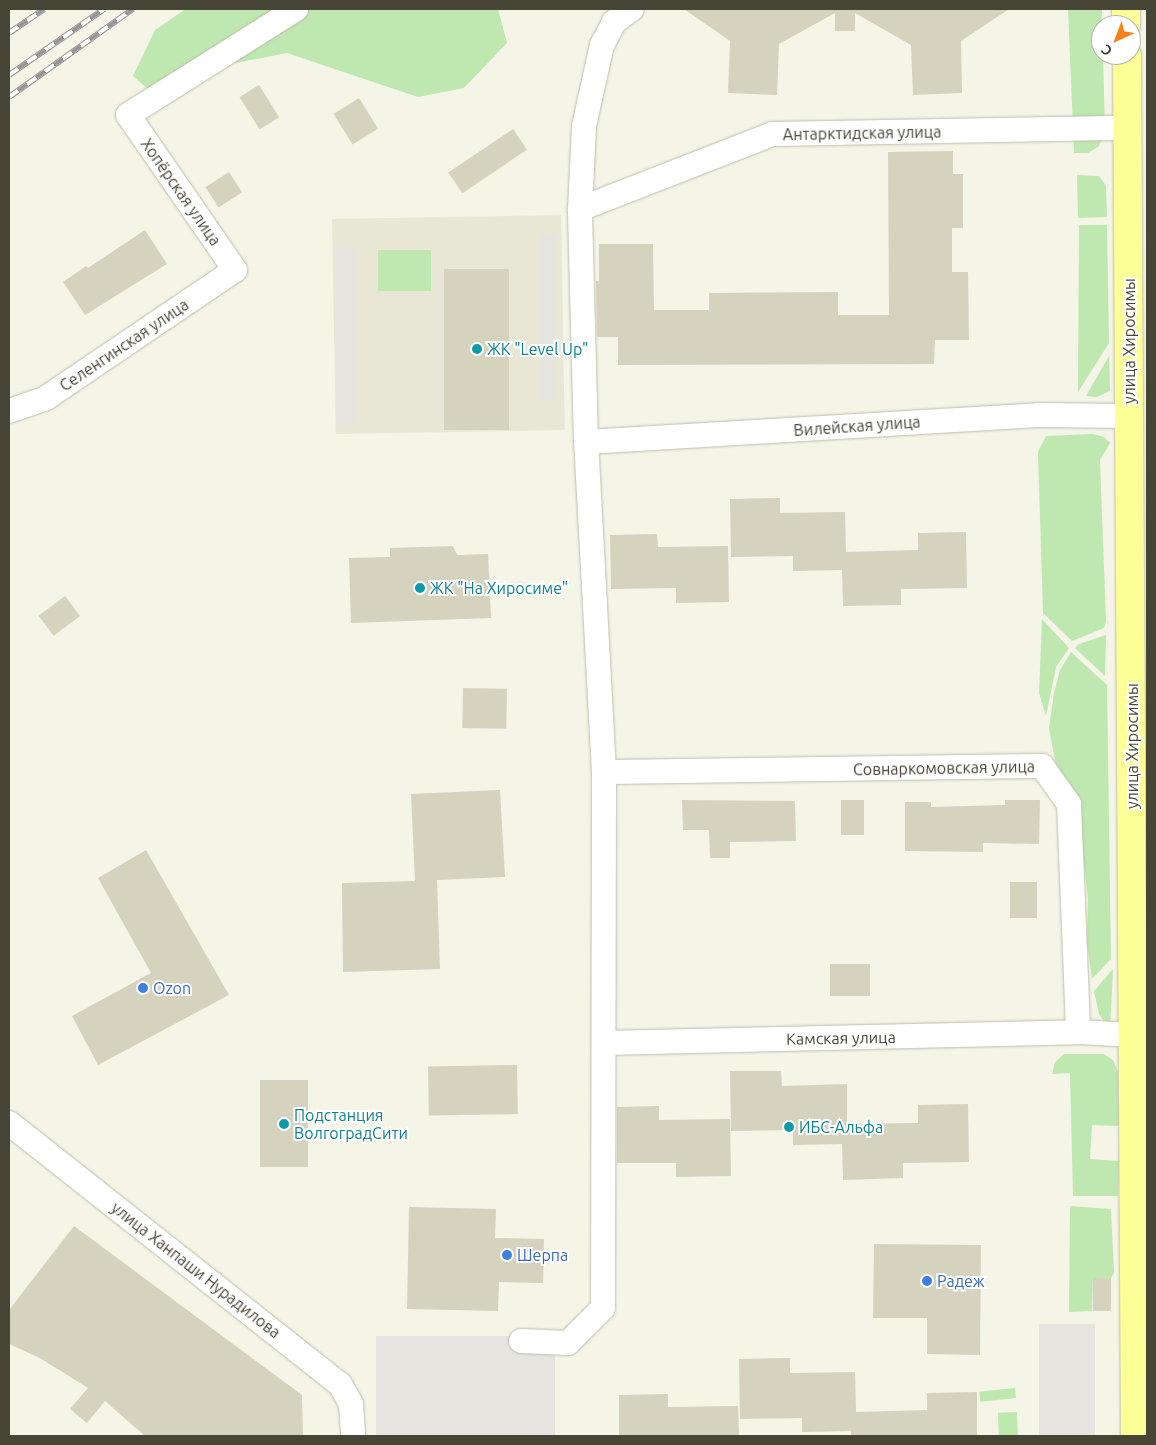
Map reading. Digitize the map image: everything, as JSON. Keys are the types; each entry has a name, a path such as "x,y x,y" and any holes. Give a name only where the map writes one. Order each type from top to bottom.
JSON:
{"main road":[{"name":"улица Хиросимы","path":"1127,65 1135,1436"}],"street":[{"name":"Хопёрская улица","path":"235,270 128,115 296,9"},
{"path":"521,1341 568,1343 603,1308 604,772 586,442 580,208 584,126 602,45 614,22 632,9"},
{"name":"Антарктидская улица","path":"580,208 772,134 1127,128"},
{"name":"Селенгинская улица","path":"9,411 46,398 235,270"},
{"name":"Вилейская улица","path":"586,442 1038,415 1129,416"},
{"name":"Совнаркомовская улица","path":"604,772 1042,766 1069,804 1078,1032"},
{"path":"1078,1032 1134,1035"},
{"name":"Камская улица","path":"604,1043 1078,1032"},
{"name":"улица Ханпаши Нурадилова","path":"9,1122 340,1384 351,1404 353,1436"}],"shaded area":[{"path":"561,215 565,430 336,434 332,219"},
{"path":"540,235 555,235 555,400 540,400"},
{"path":"336,248 356,248 356,425 336,425"},
{"path":"1039,1324 1095,1324 1095,1436 1039,1436"},
{"path":"376,1336 555,1336 555,1436 376,1436"}],"green space":[{"path":"186,9 498,9 507,43 464,88 418,97 287,53 220,66 166,105 133,76 155,30"},
{"path":"1068,9 1102,9 1102,15 1091,15 1091,65 1103,65 1105,130 1099,146 1088,153 1074,153"},
{"path":"1077,175 1099,176 1106,186 1107,217 1078,218"},
{"path":"1079,225 1107,225 1109,343 1078,392"},
{"path":"378,250 431,250 431,291 378,291"},
{"path":"1109,356 1110,391 1097,397 1086,396"},
{"path":"1093,434 1104,437 1110,443 1100,460 1106,621 1104,628 1072,641 1043,613 1038,452 1046,436"},
{"path":"1042,619 1069,648 1056,667 1046,716 1039,693"},
{"path":"1106,635 1105,676 1075,648 1079,644"},
{"path":"1071,652 1107,685 1111,959 1092,979 1087,942 1088,899 1079,818 1057,771 1049,728 1054,693 1060,670"},
{"path":"1113,969 1110,1022 1103,1020 1099,1014 1094,991"},
{"path":"1064,1054 1104,1054 1113,1060 1118,1072 1119,1126 1092,1125 1090,1159 1119,1161 1118,1196 1073,1196 1070,1073 1052,1074 1055,1062"},
{"path":"1070,1206 1111,1209 1114,1273 1111,1278 1093,1278 1092,1311 1069,1312"},
{"path":"1015,1388 1016,1398 980,1402 979,1392"},
{"path":"1017,1412 1018,1436 999,1436 998,1413"}],"building":[{"path":"684,9 1009,9 961,41 962,93 913,95 911,45 855,13 855,31 835,31 835,13 779,44 777,95 728,93 730,41"},
{"path":"259,85 279,117 260,129 239,97"},
{"path":"359,98 378,129 353,144 334,114"},
{"path":"513,129 527,150 462,193 448,173"},
{"path":"953,151 953,174 963,174 963,228 952,228 952,272 968,272 969,340 935,340 934,364 618,365 618,337 597,337 596,281 599,281 599,244 653,244 654,310 709,310 709,293 838,292 838,315 889,315 888,152"},
{"path":"229,172 242,192 219,207 206,187"},
{"path":"145,230 167,264 85,315 63,282 86,266 88,268"},
{"name":"ЖК \"Level Up\"","path":"444,269 509,269 509,430 444,430"},
{"path":"780,498 780,513 845,512 846,552 918,550 918,533 966,532 967,588 901,589 901,605 843,606 842,570 793,571 793,556 731,557 730,499"},
{"path":"657,534 658,547 728,546 729,602 676,603 676,588 611,589 610,535"},
{"name":"ЖК \"На Хиросиме\"","path":"453,546 457,555 488,554 491,618 351,623 349,558 390,557 390,548"},
{"path":"65,596 80,616 54,636 39,616"},
{"path":"463,688 507,689 506,729 462,728"},
{"path":"500,790 505,877 437,880 440,969 343,972 342,883 415,881 411,794"},
{"path":"682,800 795,801 796,841 730,842 730,858 710,858 709,830 683,830"},
{"path":"841,800 864,800 864,835 841,835"},
{"path":"1005,800 1040,800 1039,844 983,843 983,852 905,851 905,802 931,802 931,807 1005,805"},
{"path":"146,850 229,995 98,1065 72,1016 151,973 98,878"},
{"path":"1010,882 1037,882 1037,918 1010,918"},
{"path":"830,964 870,964 870,996 830,996"},
{"path":"517,1065 518,1114 429,1116 428,1067"},
{"name":"ИБС-Альфа","path":"730,1071 781,1071 782,1086 847,1084 847,1124 918,1123 918,1105 968,1104 969,1162 903,1163 903,1178 843,1180 842,1144 793,1145 793,1130 731,1131"},
{"name":"Подстанция ВолгоградСити","path":"260,1080 308,1080 308,1167 260,1167"},
{"path":"659,1106 659,1120 730,1119 731,1176 676,1177 676,1163 617,1163 617,1107"},
{"path":"409,1207 496,1209 495,1238 544,1239 543,1283 499,1282 498,1311 407,1309"},
{"path":"74,1226 302,1395 303,1436 145,1436 105,1401 87,1423 70,1409 88,1388 40,1358 9,1344 9,1310"},
{"name":"Радеж","path":"874,1244 981,1245 980,1355 927,1354 927,1318 873,1318"},
{"path":"1093,1278 1111,1278 1111,1311 1093,1311"},
{"path":"790,1358 790,1373 855,1372 856,1412 927,1410 927,1393 977,1392 977,1436 851,1436 851,1431 802,1432 802,1418 740,1419 739,1359"},
{"path":"668,1394 668,1407 738,1406 739,1436 619,1436 619,1395"}],"railway":[{"path":"9,33 44,9"},
{"path":"9,75 104,9"},
{"path":"9,97 133,9"}],"place":[{"name":"ЖК \"Level Up\"","path":"477,349"},
{"name":"ЖК \"На Хиросиме\"","path":"420,588"},
{"name":"Ozon","path":"143,988"},
{"name":"Подстанция ВолгоградСити","path":"284,1124"},
{"name":"ИБС-Альфа","path":"789,1127"},
{"name":"Шерпа","path":"507,1255"},
{"name":"Радеж","path":"927,1281"}]}
